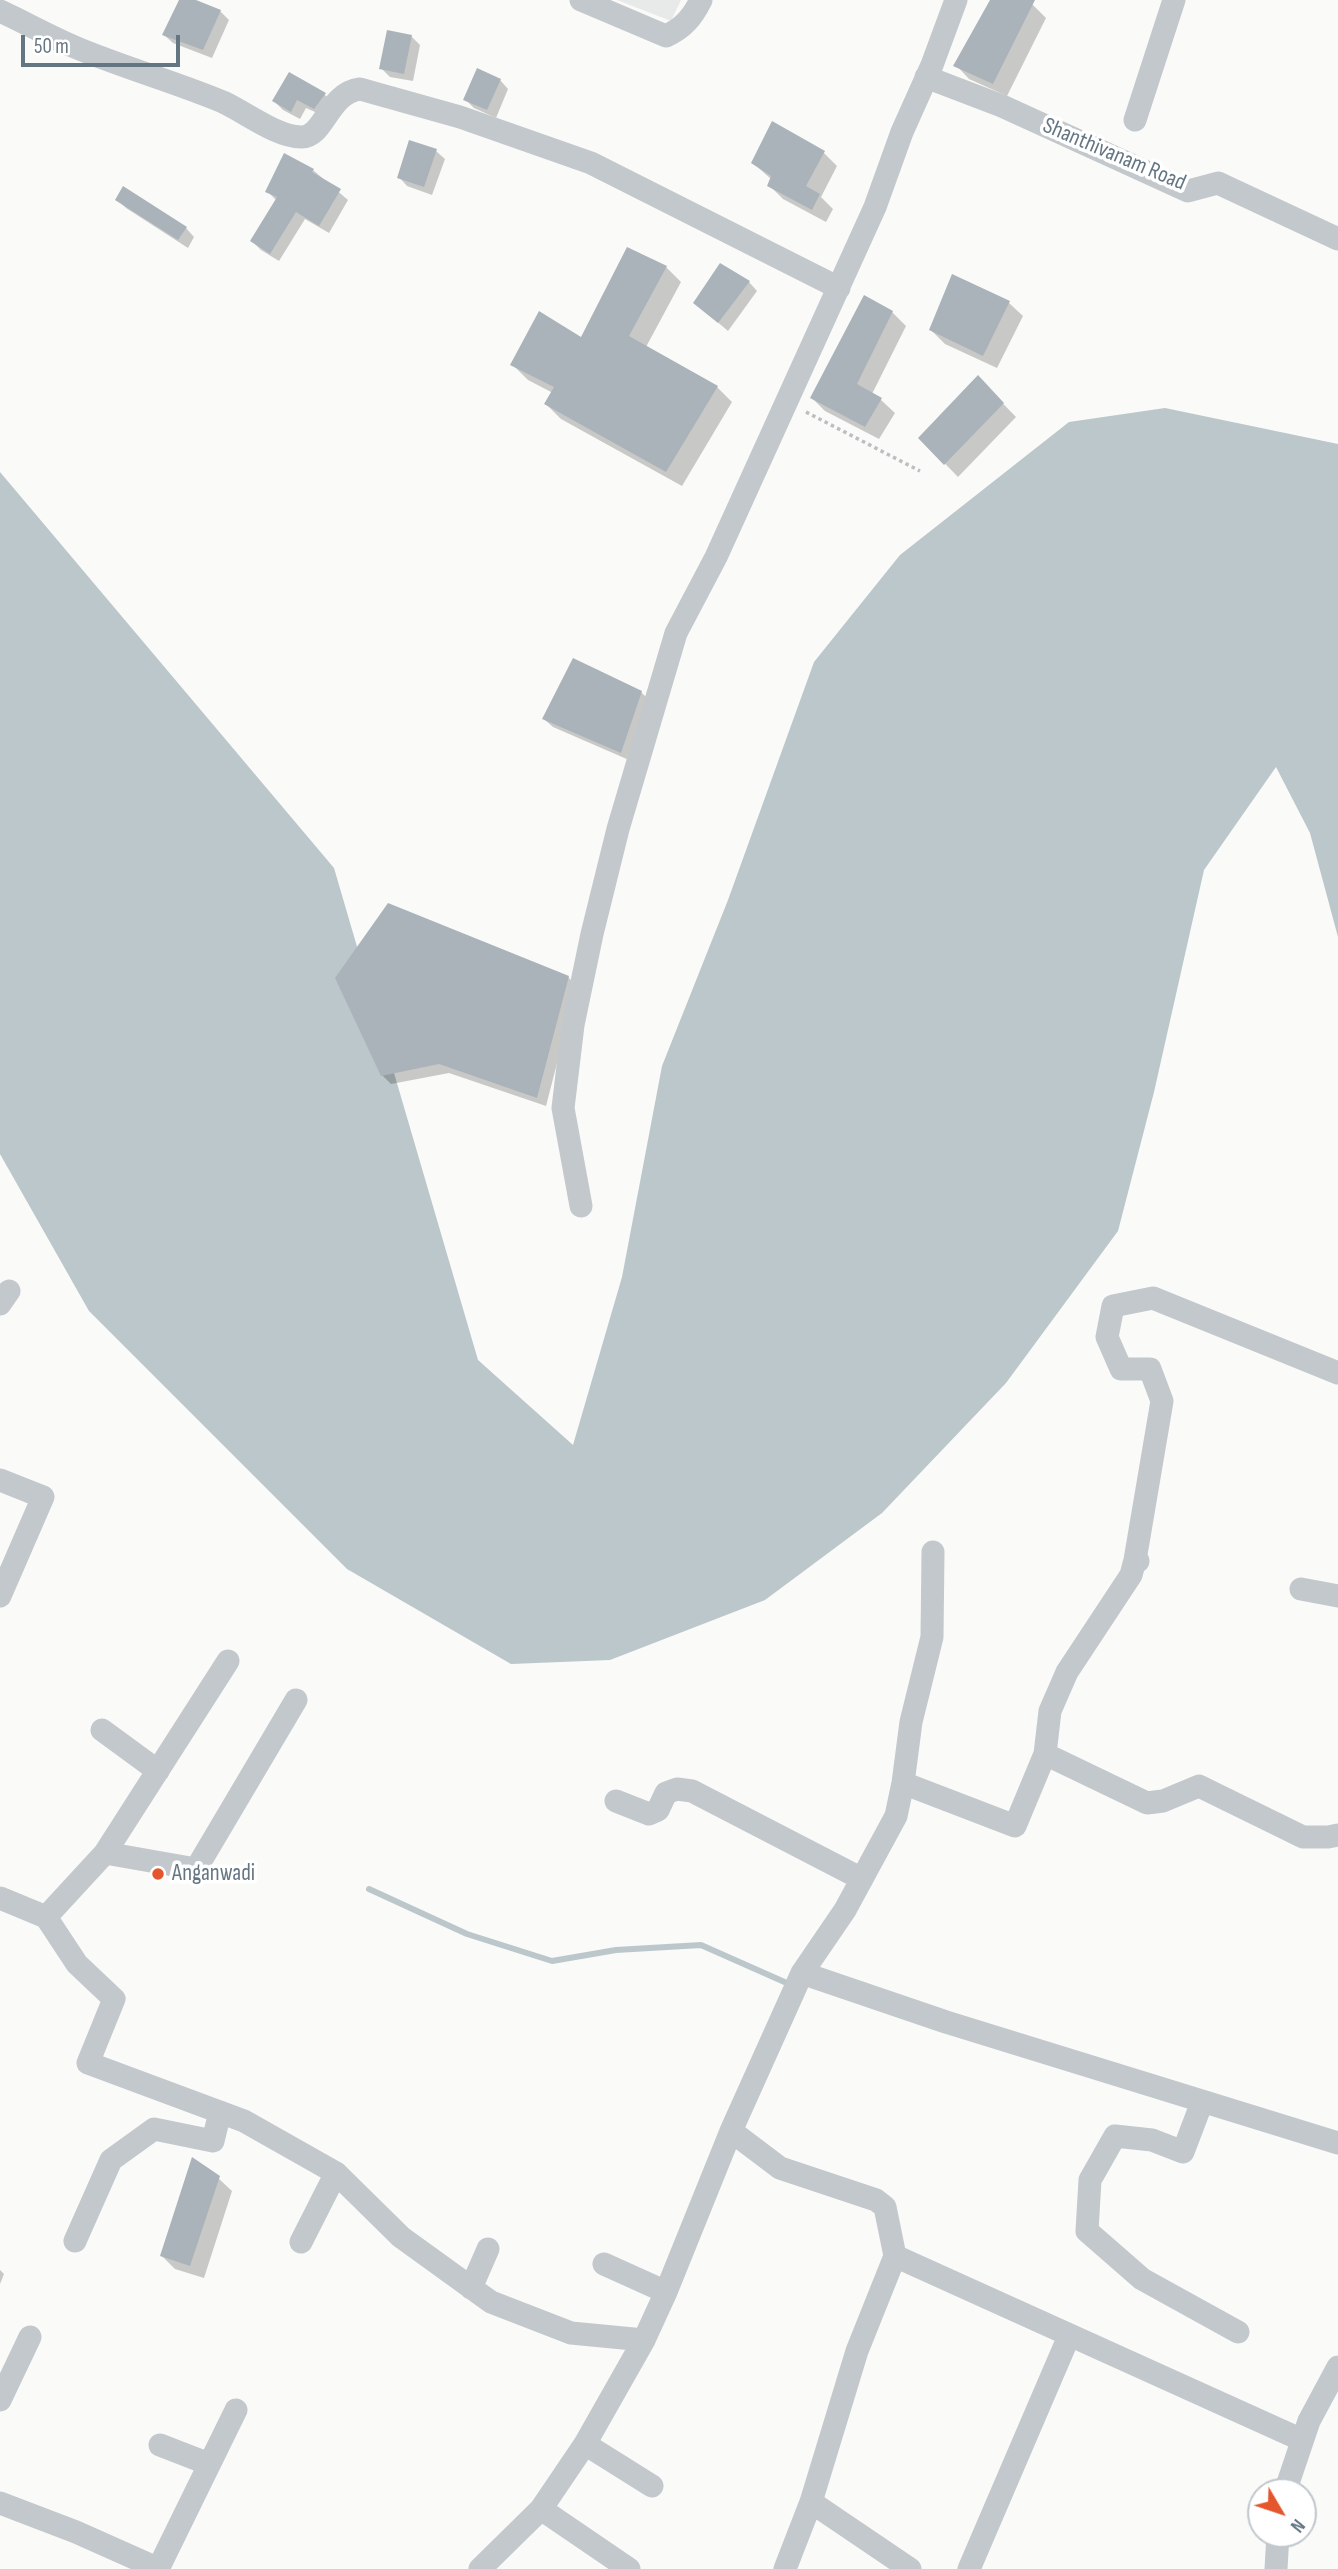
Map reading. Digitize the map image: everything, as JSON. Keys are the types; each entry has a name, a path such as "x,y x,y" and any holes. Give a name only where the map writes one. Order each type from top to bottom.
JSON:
{"street":[{"path":"580,0 666,36 682,28 695,13 701,0"},
{"path":"581,1206 563,1108 573,1025 618,829 676,633 716,557 839,288 875,206 956,0"},
{"path":"1135,120 1174,0"},
{"path":"0,11 77,48 225,103 274,128 299,137 308,136 317,129 338,99 348,90 360,89 460,117 591,163 839,288"},
{"name":"Shanthivanam Road","path":"926,78 1002,106 1188,191 1218,183 1338,239"},
{"path":"903,1783 1015,1826 1045,1754 1050,1711 1062,1682 1131,1575 1136,1561 1161,1401 1150,1369 1121,1369 1107,1337 1113,1306 1153,1298 1338,1373"},
{"path":"0,1480 43,1497 0,1596"},
{"path":"480,2569 541,2509 585,2444 644,2340 731,2131 802,1973 845,1910 896,1816 911,1722 932,1637 933,1552"},
{"path":"1301,1589 1338,1596"},
{"path":"46,1917 105,1853 228,1661"},
{"path":"105,1853 196,1869 296,1700"},
{"path":"102,1730 158,1771"},
{"path":"1045,1754 1147,1803 1163,1801 1199,1786 1303,1837 1328,1838 1338,1835"},
{"path":"616,1801 649,1814 658,1810 666,1793 677,1789 692,1791 862,1879"},
{"path":"0,1898 46,1917 77,1964 114,1999 88,2063 244,2121 336,2173 401,2237 491,2302 571,2333 644,2340"},
{"path":"802,1973 946,2022 1338,2143"},
{"path":"1202,2102 1183,2152 1152,2140 1115,2136 1090,2180 1087,2231 1142,2278 1238,2332"},
{"path":"75,2241 111,2160 154,2129 213,2141 220,2112"},
{"path":"731,2131 780,2168 876,2200 885,2207 895,2256 857,2351 811,2502 785,2569"},
{"path":"301,2242 336,2173"},
{"path":"471,2288 488,2249"},
{"path":"895,2256 1302,2440"},
{"path":"604,2264 666,2292"},
{"path":"970,2569 1069,2336"},
{"path":"0,2400 30,2337"},
{"path":"1290,2478 1309,2421 1338,2367"},
{"path":"0,2503 76,2532 158,2569 236,2410"},
{"path":"585,2444 652,2486"},
{"path":"160,2445 209,2464"},
{"path":"811,2502 910,2569"},
{"path":"541,2509 629,2569"},
{"path":"1276,2569 1277,2548"}],"path":[{"path":"785,402 920,471"}],"shaded area":[{"path":"617,0 681,0 671,21"},
{"path":"1165,408 1338,444 1338,937 1310,833 1276,767 1204,870 1154,1092 1118,1231 1006,1383 882,1513 765,1600 610,1660 511,1664 347,1569 89,1311 0,1154 0,472 334,868 478,1360 573,1445 622,1277 662,1066 728,900 814,662 900,555 1069,422"}],"building":[{"path":"179,0 196,0 221,10 203,50 162,35"},
{"path":"990,0 1035,0 993,84 953,66"},
{"path":"387,30 412,35 404,74 379,69"},
{"path":"477,68 501,79 487,110 463,100"},
{"path":"289,72 326,93 314,109 297,100 291,112 272,101"},
{"path":"772,121 825,151 806,186 820,194 812,210 767,186 771,176 751,163"},
{"path":"409,140 437,149 424,187 397,178"},
{"path":"284,153 314,169 312,172 341,189 319,226 296,212 270,254 250,241 277,197 265,192"},
{"path":"123,186 187,227 178,240 115,200"},
{"path":"627,247 667,266 629,336 718,386 666,472 544,404 554,387 510,365 539,311 581,337"},
{"path":"720,263 750,281 718,323 693,303"},
{"path":"952,274 1010,301 983,356 929,330"},
{"path":"864,295 893,311 857,384 882,398 865,427 810,398"},
{"path":"978,375 1004,403 944,465 918,438"},
{"path":"573,658 642,691 621,753 542,719"},
{"path":"388,903 569,976 537,1098 439,1064 381,1076 335,978"},
{"path":"192,2157 220,2176 190,2266 160,2256"}],"waterway":[{"path":"369,1889 467,1934 552,1961 616,1950 701,1945 789,1984"}],"place":[{"name":"Anganwadi","path":"158,1874"}]}
